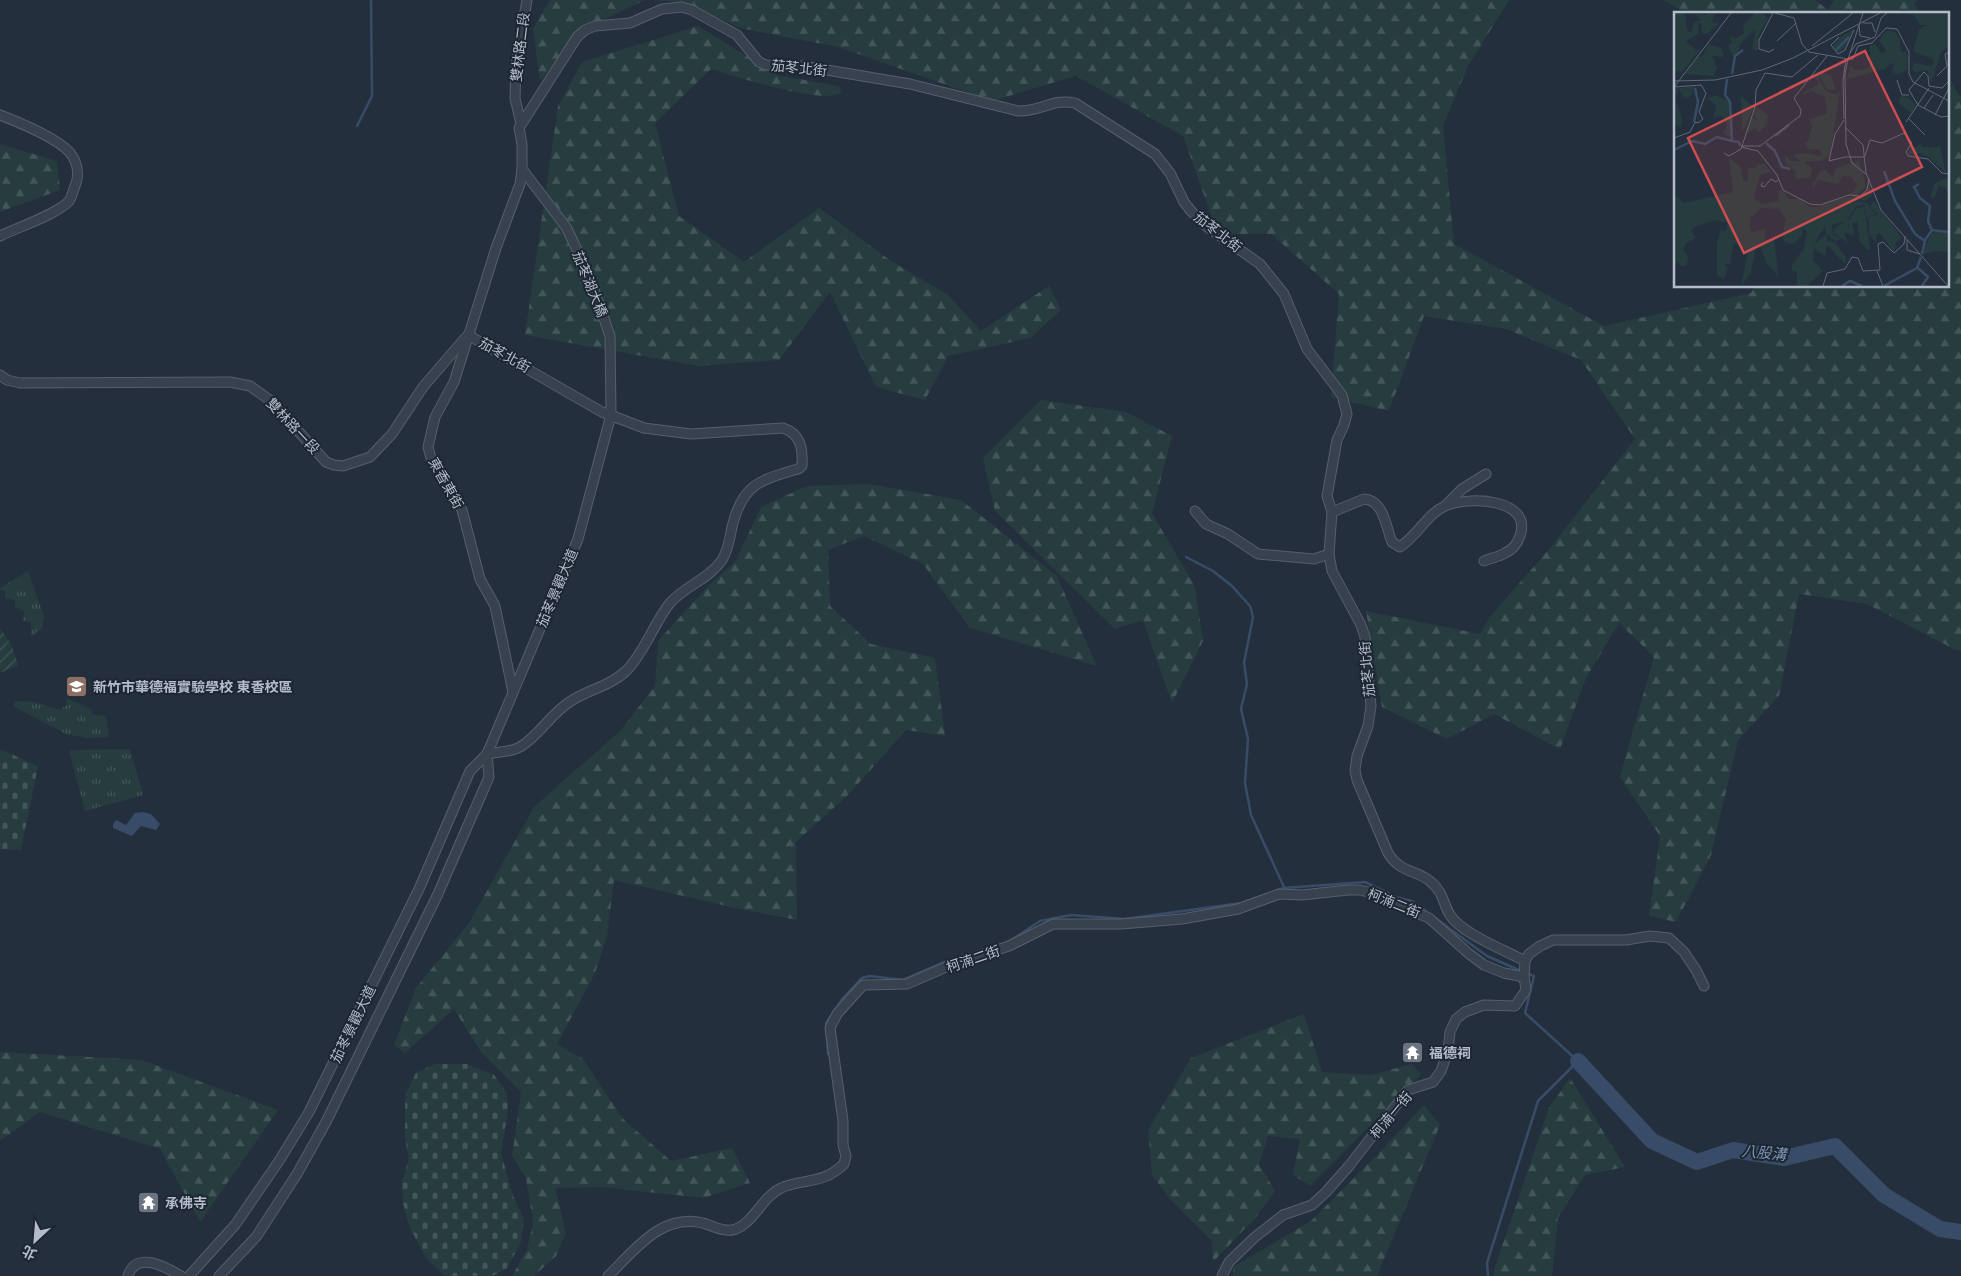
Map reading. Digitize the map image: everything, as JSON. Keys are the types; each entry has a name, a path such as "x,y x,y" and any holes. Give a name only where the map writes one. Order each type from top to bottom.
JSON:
{"street":[{"name":"雙林路二段","path":"521,124 514,98 516,64 527,0"},
{"name":"茄苳北街","path":"487,754 519,748 570,701 602,688 627,670 670,603 689,587 713,572 724,558 735,517 745,495 759,482 798,469 802,465 803,450 798,437 790,430 783,428 683,433 644,428 602,412 468,335 496,248 520,184 522,144 519,128 568,50 585,30 595,26 630,23 670,7 682,7 692,10 737,36 759,62 766,65 803,66 910,84 1018,111 1029,112 1053,102 1075,102 1155,154 1170,173 1184,202 1191,211 1206,226 1260,264 1284,294 1307,349 1342,396 1347,414 1337,440 1327,496 1332,512 1328,554 1332,571 1365,636 1371,706 1368,726 1357,756 1355,770 1357,780 1394,863 1431,882 1444,898 1450,915 1468,931 1525,961"},
{"path":"0,115 25,124 61,145 73,156 78,170 76,182 69,200 56,210 0,236"},
{"name":"茄苳湖大橋","path":"522,169 566,227 588,272 610,336 611,415"},
{"name":"雙林路一段","path":"0,375 6,380 20,383 230,382 250,386 271,401 326,462 334,466 343,466 370,457 376,452 398,426 423,388 468,335"},
{"name":"東香東街","path":"468,335 454,382 435,416 428,447 431,458 462,510 480,579 495,606 513,692"},
{"name":"茄苳景觀大道","path":"189,1276 235,1225 279,1161 309,1112 419,889 470,770 487,754 578,539 611,415"},
{"path":"1332,512 1364,499 1369,499 1377,505 1387,523 1392,542 1400,547 1462,489 1486,474"},
{"path":"1446,506 1474,500 1493,502 1517,513 1521,519 1521,535 1515,547 1506,553 1484,561"},
{"path":"1196,511 1206,524 1228,534 1258,554 1314,560 1328,554"},
{"name":"茄苳景觀大道","path":"219,1276 256,1237 297,1174 326,1122 437,896 488,777 487,754"},
{"name":"柯湳二街","path":"608,1276 642,1243 660,1229 688,1220 722,1230 735,1229 748,1221 770,1196 779,1189 797,1182 815,1181 830,1175 844,1164 846,1156 843,1144 844,1121 830,1028 837,1014 863,985 908,984 953,964 1009,946 1053,924 1121,924 1182,920 1238,909 1279,894 1302,895 1354,890 1377,894 1429,918 1468,954 1484,965 1524,977"},
{"path":"1525,961 1529,954 1553,940 1626,940 1650,936 1669,938 1684,952 1704,986"},
{"name":"柯湳一街","path":"1222,1276 1229,1262 1255,1237 1283,1215 1312,1205 1326,1192 1349,1166 1408,1090 1433,1082 1441,1071 1448,1051 1450,1032 1456,1019 1465,1012 1484,1005 1515,1006 1526,990 1524,977 1525,961"},
{"path":"128,1276 130,1270 137,1263 155,1262 181,1276"}],"green space":[{"path":"550,0 645,0 582,30 540,81 533,29"},
{"path":"647,0 1509,0 1468,66 1443,126 1454,244 1604,326 1751,293 1754,288 1948,288 1948,74 1961,97 1961,651 1867,604 1799,594 1779,696 1738,740 1711,855 1676,922 1649,916 1660,836 1620,777 1654,657 1619,623 1586,678 1560,749 1494,714 1447,739 1382,707 1366,611 1480,634 1490,617 1550,548 1635,439 1581,360 1506,329 1424,316 1389,411 1331,397 1339,294 1271,234 1218,234 1183,136 1076,76 992,101 838,47 740,28 685,2"},
{"path":"1664,0 1815,0 1828,10 1834,0 1917,0 1914,4 1918,12 1684,12"},
{"path":"698,26 777,75 838,86 842,91 834,95 819,96 800,93 711,69 655,123 679,216 744,262 819,208 891,261 948,295 981,331 1049,286 1061,310 1030,338 948,356 925,400 876,387 830,292 779,360 698,366 525,335 558,106 582,62"},
{"path":"0,144 57,161 60,190 0,212"},
{"path":"1041,400 1126,412 1172,436 1152,513 1195,587 1203,641 1172,703 1143,620 1115,629 995,511 983,458"},
{"path":"869,484 961,500 1057,576 1097,666 970,628 923,564 864,536 828,550 830,606 871,644 935,658 945,736 906,730 848,795 796,842 797,920 735,908 614,880 607,936 595,973 557,1044 583,1059 622,1118 671,1161 732,1148 750,1183 703,1198 601,1187 555,1188 566,1233 556,1256 534,1276 512,1276 527,1250 533,1222 526,1178 512,1156 521,1092 481,1052 454,1009 405,1053 394,1045 416,988 469,923 534,807 620,731 655,686 658,641 710,584 735,562 761,507 807,486"},
{"path":"28,571 44,616 42,628 31,637 31,623 22,620 25,612 15,607 15,600 5,598 5,591 0,590 0,588"},
{"path":"0,628 12,646 18,665 0,673"},
{"path":"66,698 91,709 93,715 106,716 109,737 87,738 66,734 13,706 15,701 34,702 60,710 67,705"},
{"path":"0,749 38,766 21,850 0,849"},
{"path":"130,749 143,795 85,811 69,750"},
{"path":"1304,1014 1322,1072 1371,1075 1412,1064 1421,1074 1310,1186 1293,1175 1300,1139 1268,1136 1259,1164 1275,1191 1256,1217 1213,1262 1212,1241 1169,1198 1152,1175 1148,1130 1191,1058"},
{"path":"0,1052 142,1060 278,1110 200,1222 160,1149 40,1112 0,1141"},
{"path":"435,1064 467,1064 494,1075 507,1093 508,1111 501,1153 513,1196 524,1219 521,1242 507,1268 493,1276 445,1276 426,1258 409,1226 403,1203 402,1181 409,1160 405,1138 405,1095 416,1073"},
{"path":"1570,1078 1625,1167 1585,1175 1558,1218 1552,1276 1494,1276 1494,1270 1549,1108"},
{"path":"1424,1105 1440,1125 1377,1276 1233,1276 1233,1267 1311,1221"}],"water":[{"path":"135,813 151,814 160,824 156,830 141,826 132,836 113,828 116,820 126,825"}],"waterway":[{"path":"357,126 372,96 371,0"},
{"path":"1186,557 1213,571 1232,586 1250,606 1253,617 1244,663 1247,684 1241,709 1248,739 1245,783 1251,815 1284,887"},
{"path":"1275,891 1284,888 1365,882 1396,897 1412,901 1487,956 1521,971"},
{"path":"1010,941 1040,921 1071,915 1125,919 1241,903 1270,893"},
{"path":"828,1054 826,1023 843,998 862,978 870,976 903,980 949,960 969,954"},
{"path":"1488,1276 1487,1263 1538,1101 1578,1061 1525,1013 1534,976 1526,973"},
{"name":"八股溝","path":"1578,1061 1652,1141 1697,1162 1733,1150 1784,1158 1835,1146 1884,1195 1940,1229 1961,1232"}],"place":[{"name":"新竹市華德福實驗學校 東香校區","path":"77,687"},
{"name":"福德祠","path":"1413,1053"},
{"name":"承佛寺","path":"149,1203"}]}
